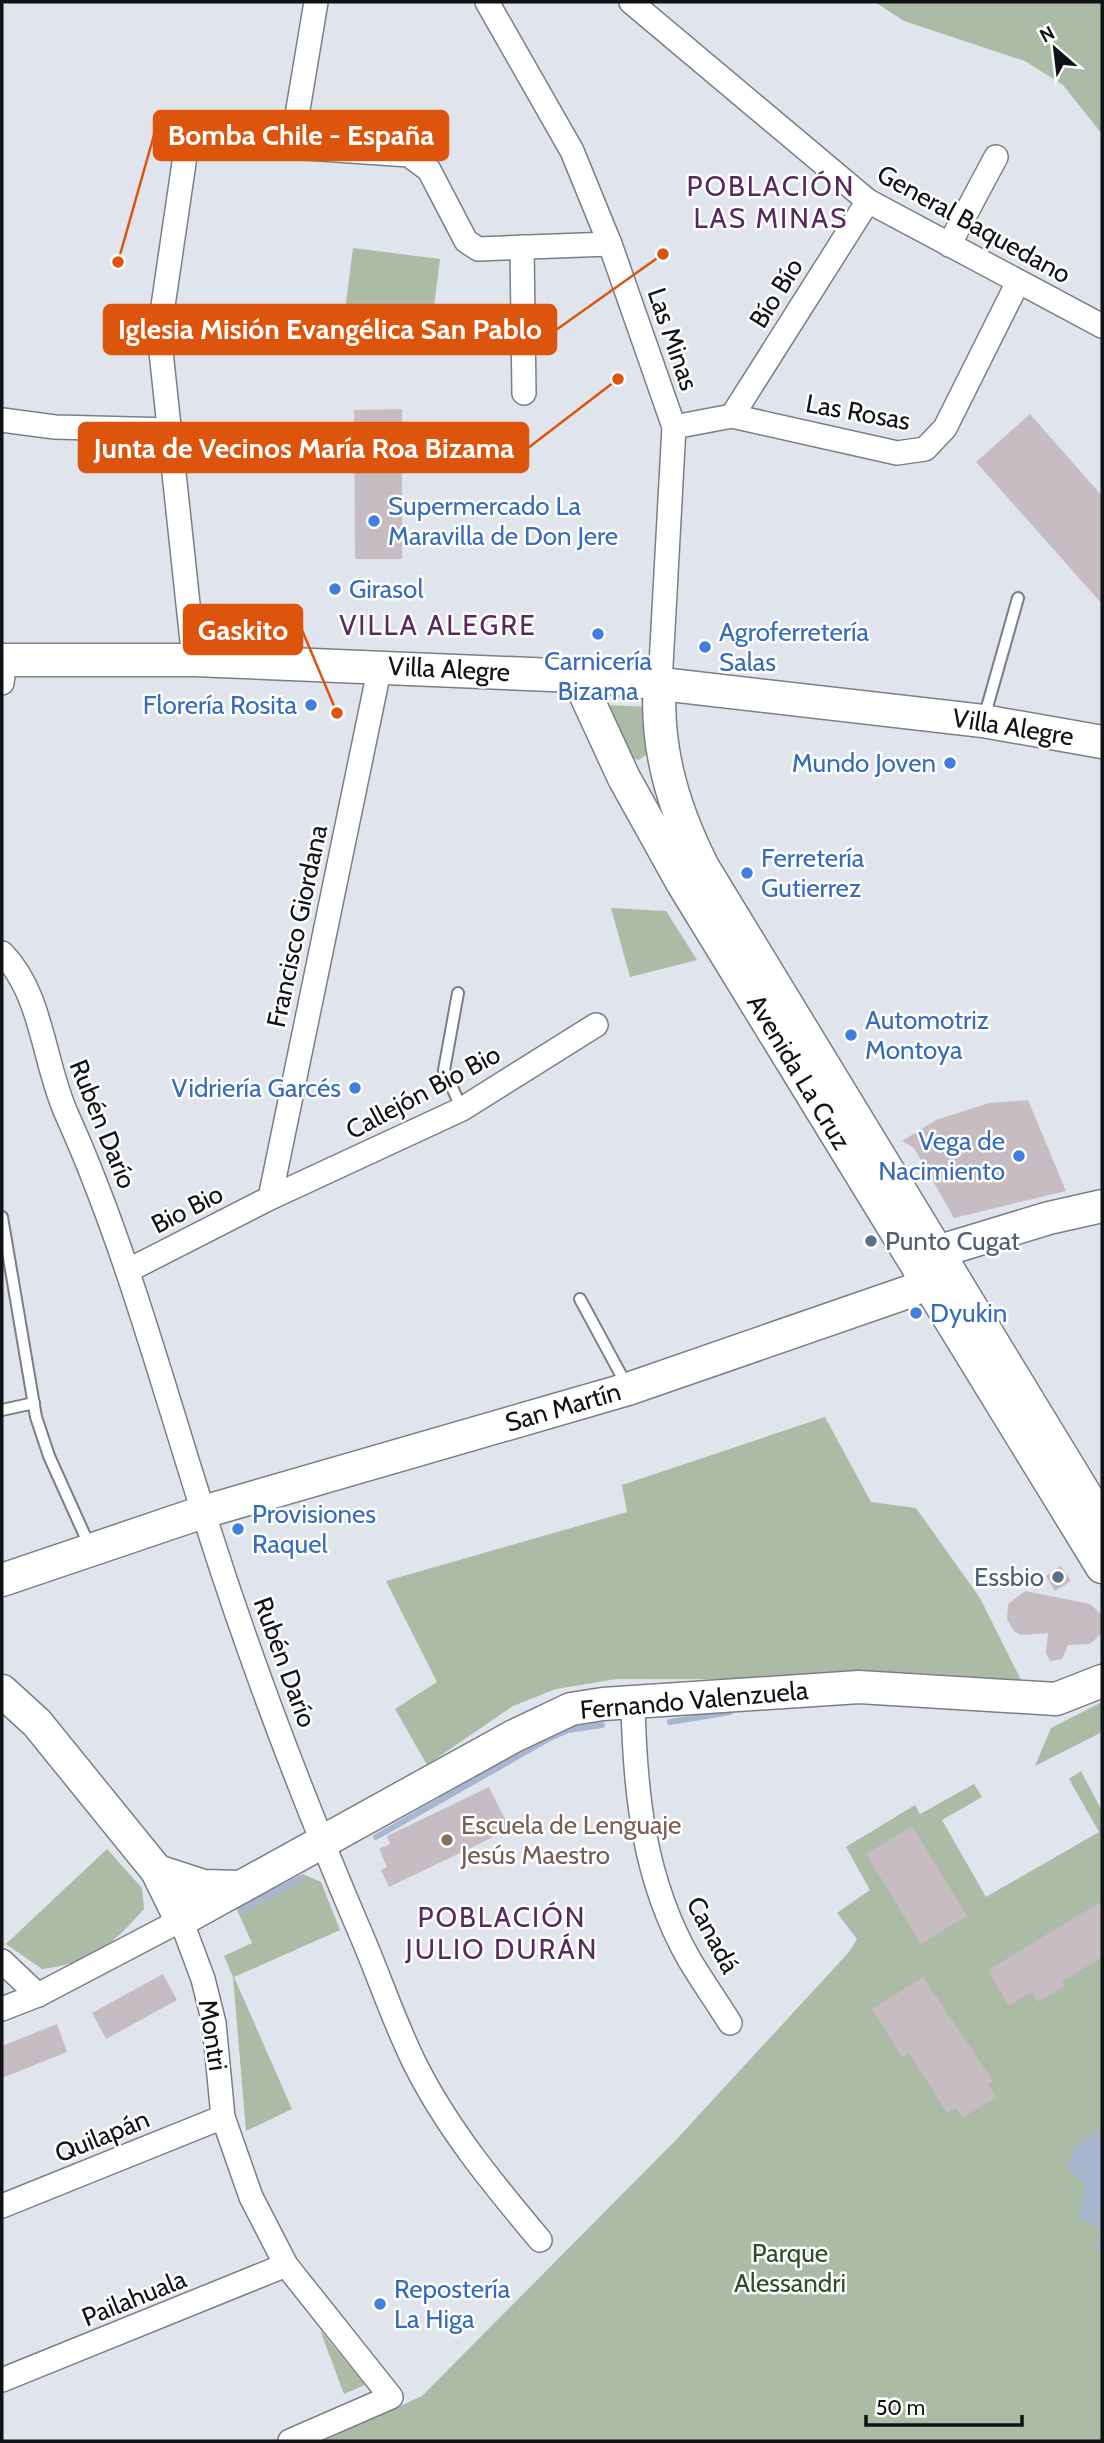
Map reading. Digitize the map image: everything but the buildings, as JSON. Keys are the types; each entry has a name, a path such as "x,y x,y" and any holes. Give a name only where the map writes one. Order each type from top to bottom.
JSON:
{"main road":[{"name":"Villa Alegre","path":"3,668 194,660 577,676 983,721 1102,742"},
{"name":"Avenida La Cruz","path":"577,676 624,778 683,884 1102,1522"},
{"name":"Avenida La Cruz","path":"660,684 659,727 665,765 682,821 703,867 934,1265 1102,1567"},
{"path":"624,778 665,765"},
{"name":"San Martín","path":"2,1580 90,1548 203,1512 628,1389 912,1291 934,1265 1049,1218 1102,1206"},
{"name":"Fernando Valenzuela","path":"181,1920 545,1719 571,1709 603,1704 632,1705 859,1687 1056,1699 1102,1681"},
{"name":"Montri","path":"2,1691 37,1724 157,1871 181,1920"},
{"name":"Fernando Valenzuela","path":"157,1871 203,1886 243,1887"}],"street":[{"path":"292,145 316,2"},
{"name":"Las Minas","path":"487,2 572,151 610,244 674,428 660,684"},
{"name":"General Baquedano","path":"631,2 868,201 1102,326"},
{"path":"194,660 172,430 159,332 186,152 196,143 205,141 410,155 429,170 466,241 478,249 610,244"},
{"path":"949,245 996,157"},
{"name":"Bío Bío","path":"732,416 868,201"},
{"path":"523,247 524,393"},
{"name":"Las Rosas","path":"674,428 732,416 897,453 925,449 945,428 1018,282"},
{"path":"2,420 55,427 172,430"},
{"name":"Francisco Giordana","path":"270,1198 380,666"},
{"name":"Rubén Darío","path":"2,953 18,971 31,1000 62,1106 128,1270 203,1512 322,1844 415,2064 463,2143 540,2240"},
{"name":"Callejón Bio Bio","path":"270,1198 462,1109 596,1025"},
{"name":"Bio Bio","path":"128,1270 270,1198"},
{"name":"Canadá","path":"632,1705 634,1780 642,1830 661,1896 688,1958 730,2023"},
{"name":"Fernando Valenzuela","path":"2,2008 38,1995 181,1920"},
{"name":"Montri","path":"181,1920 203,1979 214,2023 223,2117 251,2197 286,2265 391,2397 290,2441"},
{"path":"2,1961 38,1995"},
{"name":"Quilapán","path":"2,2206 223,2117"},
{"name":"Pailahuala","path":"2,2380 286,2265"}],"lane":[{"path":"983,721 1018,598"},
{"path":"458,993 444,1070 462,1109"},
{"path":"2,1217 34,1403 49,1456 90,1548"},
{"path":"580,1299 628,1389"},
{"path":"2,1410 34,1403"}],"green space":[{"path":"875,2 1102,2 1102,134 1063,85 1025,61 904,21"},
{"path":"353,248 440,259 432,322 345,311"},
{"path":"607,705 646,707 647,754 639,760 628,757"},
{"path":"611,908 666,911 697,960 630,977"},
{"path":"825,1417 871,1502 916,1508 980,1598 1021,1680 617,1679 556,1689 513,1706 427,1765 395,1709 437,1682 386,1581 627,1512 622,1485"},
{"path":"1102,1702 1102,1732 1035,1766 1051,1728"},
{"name":"Parque Alessandri","path":"1081,1771 1102,1811 1102,2441 323,2441 422,2396 675,2141 849,1952 857,1939 837,1913 870,1890 846,1847 915,1805 920,1814 974,1784 982,1797 942,1820 986,1897 1099,1832 1069,1779"},
{"path":"107,1849 142,1888 144,1909 121,1933 87,1957 42,1969 6,1944"},
{"path":"303,1874 321,1882 340,1930 234,1977 292,2109 246,2131 233,1977 224,1956 252,1943 236,1908"},
{"path":"320,2330 365,2385 344,2394"}],"water":[{"path":"1098,2131 1102,2131 1102,2230 1079,2216 1086,2185 1067,2168 1074,2149"},
{"path":"1102,2230 1102,2252 1101,2253 1095,2249"}],"waterway":[{"path":"670,1722 730,1712"},
{"path":"376,1837 550,1738 568,1730 602,1725"},
{"path":"241,1911 301,1878"}],"place":[{"name":"Iglesia Misión Evangélica San Pablo","path":"663,254"},
{"name":"Bomba Chile - España","path":"118,262"},
{"name":"Junta de Vecinos María Roa Bizama","path":"618,379"},
{"name":"Supermercado La Maravilla de Don Jere","path":"374,521"},
{"name":"Girasol","path":"335,589"},
{"name":"Carnicería Bizama","path":"598,634"},
{"name":"Agroferretería Salas","path":"705,647"},
{"name":"Florería Rosita","path":"311,705"},
{"name":"Gaskito","path":"337,713"},
{"name":"Mundo Joven","path":"950,763"},
{"name":"Ferretería Gutierrez","path":"747,873"},
{"name":"Automotriz Montoya","path":"851,1035"},
{"name":"Vidriería Garcés","path":"355,1088"},
{"name":"Vega de Nacimiento","path":"1019,1156"},
{"name":"Punto Cugat","path":"871,1241"},
{"name":"Dyukin","path":"916,1313"},
{"name":"Provisiones Raquel","path":"238,1529"},
{"name":"Essbio","path":"1058,1577"},
{"name":"Escuela de Lenguaje Jesús Maestro","path":"447,1840"},
{"name":"Repostería La Higa","path":"380,2304"}],"district":[{"name":"POBLACIÓN LAS MINAS","path":"771,202"},
{"name":"VILLA ALEGRE","path":"438,625"},
{"name":"POBLACIÓN JULIO DURÁN","path":"502,1933"}]}
